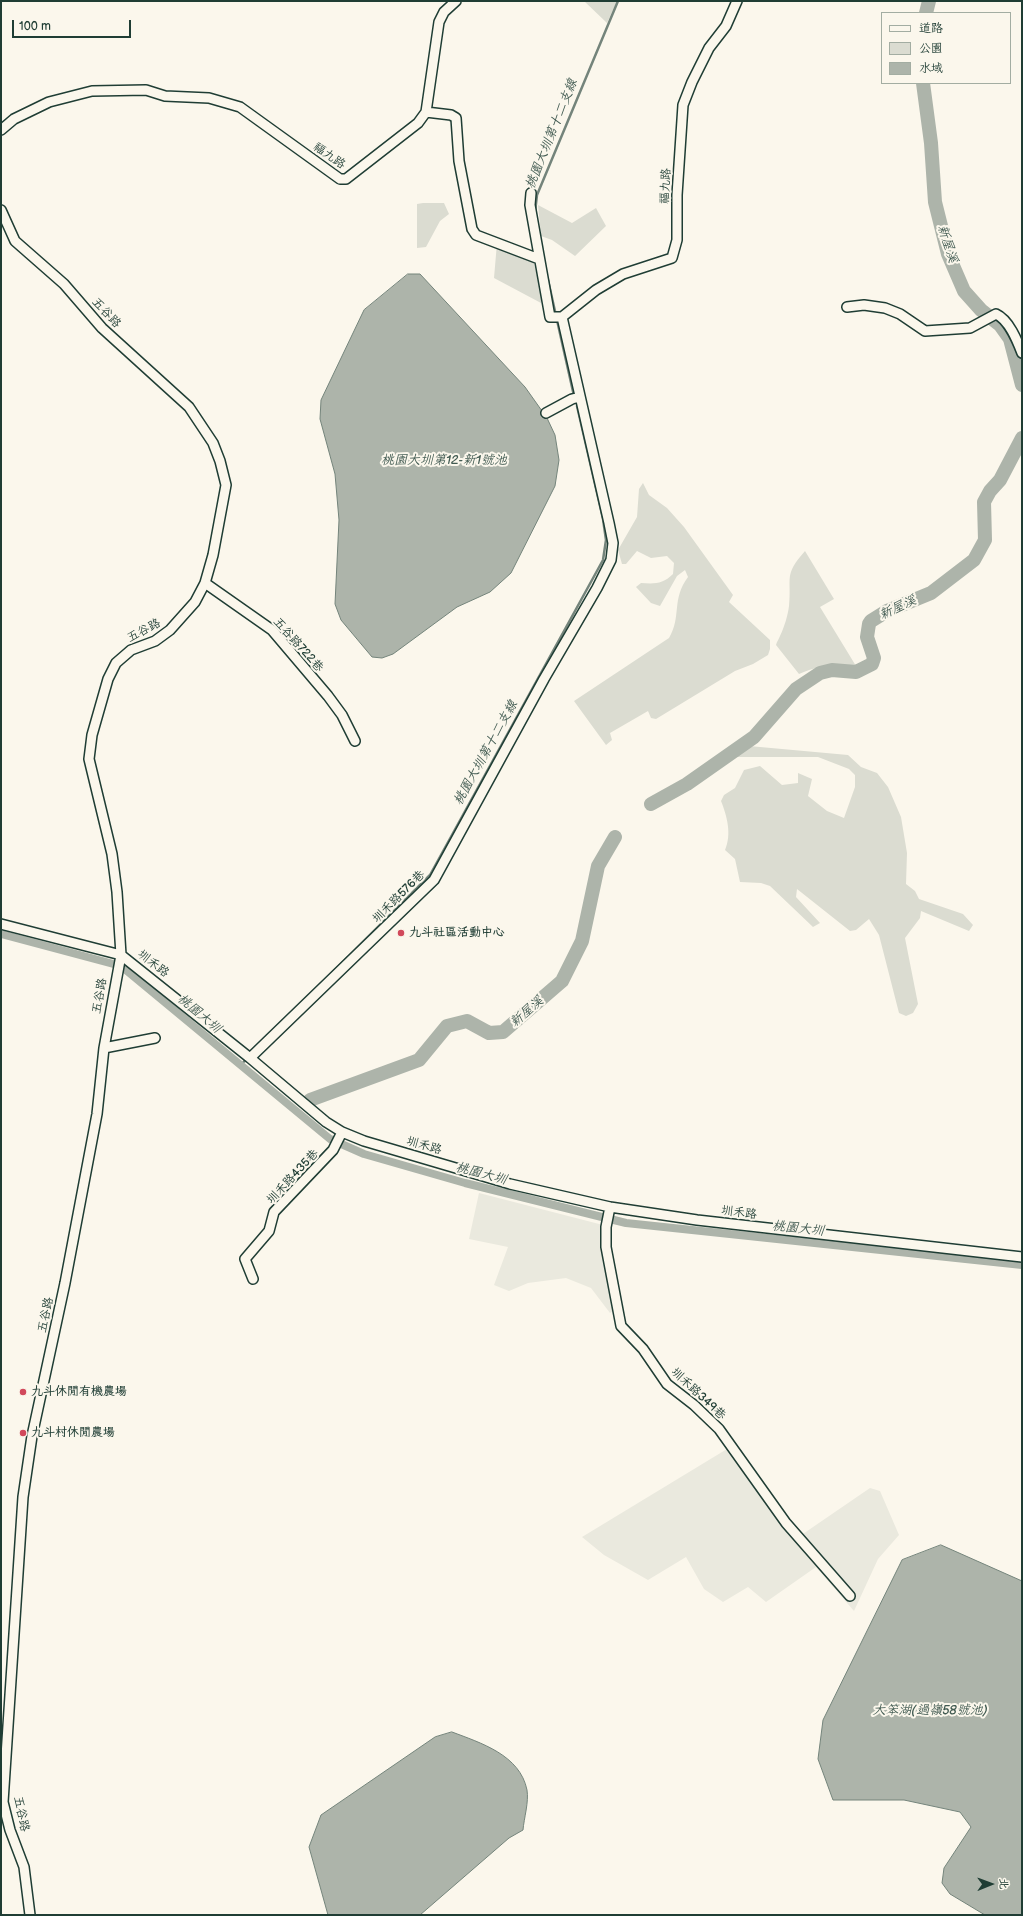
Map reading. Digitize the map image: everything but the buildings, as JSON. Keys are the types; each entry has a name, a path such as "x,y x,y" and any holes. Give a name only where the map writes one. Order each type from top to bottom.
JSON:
{"street":[{"path":"456,1 444,12 439,22 426,112 451,115 456,118 459,161 472,229 476,235 539,259"},
{"name":"福九路","path":"562,317 596,290 623,274 672,258 677,240 677,195 683,105 692,82 709,48 726,26 737,1"},
{"name":"福九路","path":"1,130 14,119 48,102 92,91 146,90 165,96 209,98 240,107 340,179 346,179 418,124 426,112"},
{"path":"531,193 530,205 550,317 562,317"},
{"name":"五谷路","path":"1,210 16,241 64,284 102,328 189,407 213,443 220,461 226,486 226,494 213,556 205,583 195,602 170,630 155,641 131,650 116,663 108,679 92,735 89,760 112,854 117,892 120,960 104,1048 97,1114 32,1436 23,1497 3,1802 10,1830 24,1868 30,1915"},
{"path":"847,306 864,305 885,308 900,314 925,331 970,328 996,314 1001,317 1016,337 1022,353"},
{"name":"圳禾路576巷","path":"250,1058 434,880 544,679 597,588 611,560 613,543 562,317"},
{"path":"546,413 572,399 580,397"},
{"name":"五谷路722巷","path":"205,583 272,630 328,696 342,715 355,741"},
{"name":"圳禾路","path":"1,924 120,960 250,1058 342,1134 510,1184 610,1210 1022,1257"},
{"path":"104,1048 155,1038"},
{"name":"圳禾路435巷","path":"253,1279 245,1259 269,1231 274,1212 336,1147 342,1134"},
{"name":"圳禾路349巷","path":"610,1210 606,1227 606,1247 621,1326 643,1349 667,1384 694,1405 719,1429 786,1523 850,1596"}],"shaded area":[{"path":"479,1193 603,1225 604,1260 613,1311 610,1313 591,1288 566,1278 528,1283 509,1291 494,1285 508,1247 469,1239"},
{"path":"727,1449 797,1538 870,1488 880,1491 899,1535 878,1559 854,1611 816,1567 766,1602 748,1587 723,1602 704,1589 686,1557 648,1580 604,1555 582,1537"}],"green space":[{"path":"584,1 617,1 607,23"},
{"path":"444,203 449,214 440,221 426,247 417,248 417,204"},
{"path":"538,205 572,223 596,208 606,226 575,256 552,240 541,236"},
{"path":"497,243 532,256 543,299 541,303 494,278"},
{"path":"643,483 649,495 667,508 684,527 733,595 729,602 770,640 770,649 768,655 753,664 735,671 656,719 651,718 648,711 610,733 612,740 606,745 574,701 669,638 675,622 680,593 688,577 685,570 677,576 660,606 651,603 636,587 641,583 655,583 666,580 673,574 674,563 667,556 651,558 637,551 626,564 622,564 618,550 637,517 639,489"},
{"path":"805,551 834,599 820,607 856,666 827,666 799,674 776,645 788,613 791,572 798,559"},
{"path":"749,746 848,755 861,767 877,773 888,787 901,817 907,853 906,884 915,891 919,899 963,914 973,925 969,931 921,911 920,918 905,938 918,1004 913,1013 906,1016 899,1013 879,935 869,919 856,930 850,931 797,889 796,897 820,923 813,927 770,886 761,883 740,882 735,859 725,850 728,838 728,825 721,801 724,795 735,788 744,770 760,766 782,785 798,783 798,773 812,779 808,796 827,811 844,818 855,787 855,775 849,769 818,757 737,757"}],"water":[{"name":"桃園大圳第12-新1號池","path":"408,274 420,274 525,387 547,418 555,435 559,460 555,486 511,573 490,592 457,607 393,654 382,658 372,657 341,620 335,604 339,520 335,474 320,419 321,400 364,310"},
{"name":"大笨湖(過嶺58號池)","path":"941,1545 1022,1581 1022,1915 985,1915 950,1894 942,1883 944,1868 971,1827 960,1812 904,1800 833,1800 818,1759 823,1720 902,1560"},
{"path":"452,1732 498,1752 508,1759 516,1768 523,1778 527,1790 527,1805 523,1830 509,1838 420,1915 328,1915 309,1847 321,1815 435,1737"}],"waterway":[{"name":"桃園大圳第十二支線","path":"535,212 537,195 618,1"},
{"name":"新屋溪","path":"926,12 929,1"},
{"name":"新屋溪","path":"923,84 931,143 935,202 948,254 964,291 981,310 1000,325 1010,339 1022,385"},
{"name":"桃園大圳第十二支線","path":"548,280 574,396"},
{"name":"桃園大圳第十二支線","path":"333,972 430,875 603,560 606,540 603,519 577,406"},
{"name":"新屋溪","path":"651,804 687,784 754,737 796,689 820,673 832,670 856,672 872,664 874,658 867,637 869,624 871,621 887,611 931,593 974,560 985,540 984,502 990,491 1000,480 1022,438"},
{"name":"新屋溪","path":"310,1100 419,1060 447,1026 467,1021 489,1033 503,1032 562,981 582,941 598,866 615,837"},
{"name":"桃園大圳","path":"1,934 121,966 330,1139 364,1154 465,1183 626,1223 1022,1265"},
{"name":"桃園大圳第十二支線","path":"241,1065 247,1058"}],"place":[{"name":"九斗社區活動中心","path":"401,933"},
{"name":"九斗休閒有機農場","path":"23,1392"},
{"name":"九斗村休閒農場","path":"23,1433"}]}
